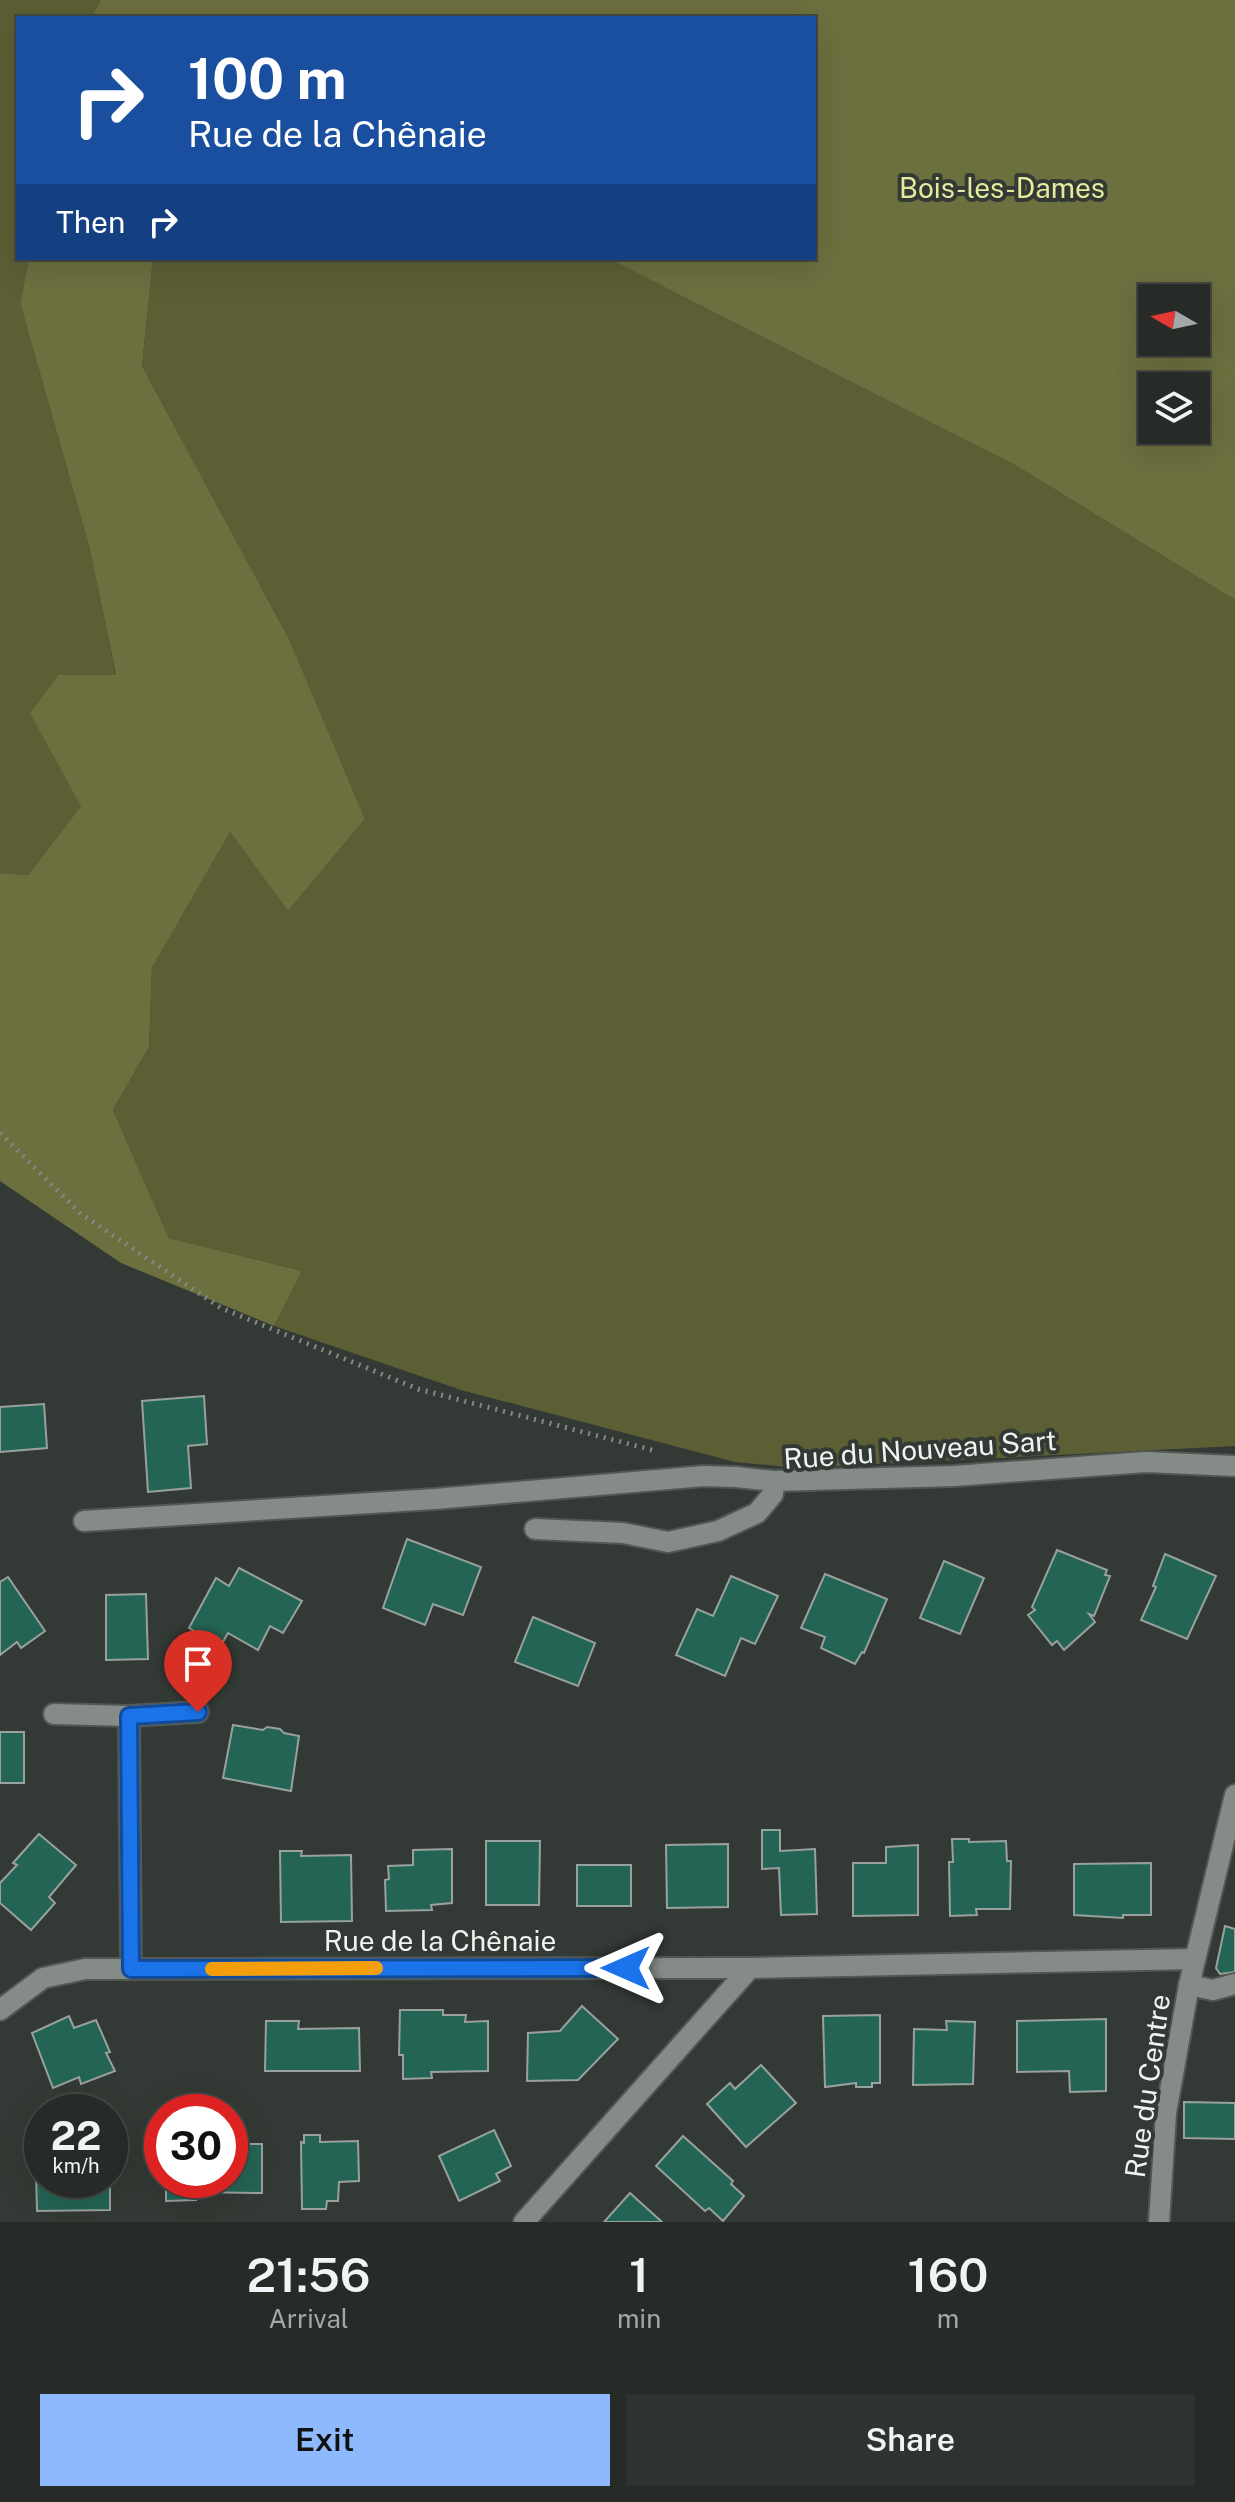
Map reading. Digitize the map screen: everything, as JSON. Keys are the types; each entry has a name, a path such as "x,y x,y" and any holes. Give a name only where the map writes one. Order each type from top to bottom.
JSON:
{"street":[{"name":"Rue du Nouveau Sart","path":"535,1529 623,1533 668,1542 718,1531 757,1513 773,1494 774,1481 954,1476 1146,1462 1235,1466"},
{"path":"84,1521 435,1499 704,1476 774,1481"},
{"path":"54,1714 129,1716 198,1712"},
{"path":"129,1716 131,1969"},
{"path":"1195,1959 1235,1795"},
{"name":"Rue de la Chênaie","path":"0,2010 43,1978 85,1969 750,1968 1195,1959"},
{"name":"Rue du Centre","path":"1159,2222 1166,2113 1195,1959"},
{"path":"524,2222 750,1968"},
{"path":"1189,1985 1213,1990 1235,1984"}],"path":[{"path":"0,1133 80,1213 221,1308 418,1389 662,1452"}],"green space":[{"path":"0,0 101,0 92,16 16,16 16,260 29,260 20,303 89,546 116,676 59,675 81,806 28,875 0,873"},
{"name":"Bois-les-Dames","path":"101,0 1235,0 1235,600 1015,465 611,260 816,260 816,16 92,16"},
{"path":"29,260 153,260 142,366 290,641 365,819 288,911 230,832 152,968 149,1047 113,1110 169,1238 302,1271 274,1326 121,1263 0,1181 0,873 28,875 81,806 30,713 59,675 116,675 89,546 20,303"},
{"path":"153,260 611,260 1015,465 1235,600 1235,1446 797,1468 735,1462 461,1390 274,1326 302,1271 169,1238 113,1110 149,1047 152,968 230,832 288,911 365,819 290,641 142,366"}],"building":[{"path":"204,1396 207,1444 188,1446 191,1488 148,1492 142,1401"},
{"path":"44,1404 47,1448 0,1452 0,1407"},
{"path":"407,1539 481,1567 463,1615 433,1604 425,1625 383,1608"},
{"path":"1057,1550 1107,1570 1105,1575 1110,1576 1094,1616 1089,1614 1095,1622 1064,1650 1057,1641 1052,1645 1028,1615 1035,1610 1032,1607"},
{"path":"1165,1554 1216,1576 1187,1639 1141,1620 1156,1587 1153,1586"},
{"path":"944,1561 984,1578 960,1634 920,1618"},
{"path":"239,1568 302,1601 283,1633 270,1626 258,1650 228,1633 220,1647 189,1628 216,1578 229,1586"},
{"path":"825,1574 887,1599 864,1653 855,1664 821,1648 825,1637 801,1628"},
{"path":"731,1576 778,1596 755,1644 741,1638 725,1676 676,1655 697,1609 713,1616"},
{"path":"8,1577 45,1631 21,1648 17,1642 0,1655 0,1582"},
{"path":"146,1594 148,1659 106,1660 106,1595"},
{"path":"533,1617 595,1643 578,1686 515,1662"},
{"path":"233,1725 263,1730 267,1727 280,1729 299,1736 291,1791 223,1778"},
{"path":"0,1732 24,1732 24,1783 0,1783"},
{"path":"762,1830 780,1830 780,1851 815,1849 817,1914 781,1915 779,1868 762,1869"},
{"path":"39,1834 76,1865 49,1897 55,1903 31,1930 0,1903 0,1883"},
{"path":"952,1839 1006,1841 1007,1861 1011,1861 1010,1909 976,1909 977,1915 950,1916 949,1862 953,1862"},
{"path":"486,1841 540,1841 539,1905 486,1905"},
{"path":"728,1844 728,1907 667,1908 666,1845"},
{"path":"918,1845 918,1915 853,1916 853,1863 886,1863 886,1847"},
{"path":"452,1849 452,1903 431,1905 432,1910 386,1911 388,1866 413,1865 413,1850"},
{"path":"280,1851 302,1851 301,1856 351,1855 352,1921 281,1922"},
{"path":"1151,1863 1151,1915 1123,1915 1123,1918 1074,1915 1074,1864"},
{"path":"577,1865 631,1865 631,1906 577,1906"},
{"path":"1225,1926 1235,1929 1235,1972 1220,1974 1216,1968"},
{"path":"582,2006 618,2039 578,2080 527,2081 528,2033 560,2031"},
{"path":"400,2010 443,2010 443,2015 466,2015 465,2022 488,2021 488,2071 431,2072 432,2078 403,2079 403,2055 399,2055"},
{"path":"880,2015 880,2083 872,2083 872,2087 856,2087 856,2083 825,2087 823,2016"},
{"path":"69,2016 74,2028 96,2020 115,2071 81,2084 79,2077 53,2088 32,2033"},
{"path":"1106,2019 1106,2091 1070,2092 1069,2071 1017,2072 1017,2021"},
{"path":"266,2021 299,2021 298,2029 359,2028 360,2071 265,2071"},
{"path":"946,2021 975,2022 973,2084 913,2085 914,2029 947,2030"},
{"path":"761,2065 796,2103 746,2147 707,2104 730,2083 735,2089"},
{"path":"1184,2102 1235,2103 1235,2139 1184,2138"},
{"path":"494,2130 511,2166 496,2174 500,2181 459,2201 439,2156"},
{"path":"304,2135 320,2135 320,2142 358,2141 359,2181 339,2182 338,2201 327,2201 326,2209 302,2209 301,2142 304,2143"},
{"path":"683,2136 733,2181 731,2184 744,2196 723,2221 709,2208 705,2211 656,2166"},
{"path":"248,2144 262,2144 262,2193 248,2193"},
{"path":"630,2193 662,2222 604,2222"},
{"path":"37,2198 110,2198 110,2210 37,2211"},
{"path":"166,2198 196,2198 196,2200 166,2201"}],"slow traffic":[{"path":"212,1969 376,1968"}],"route":[{"path":"198,1712 129,1716 131,1969 626,1968"}]}
